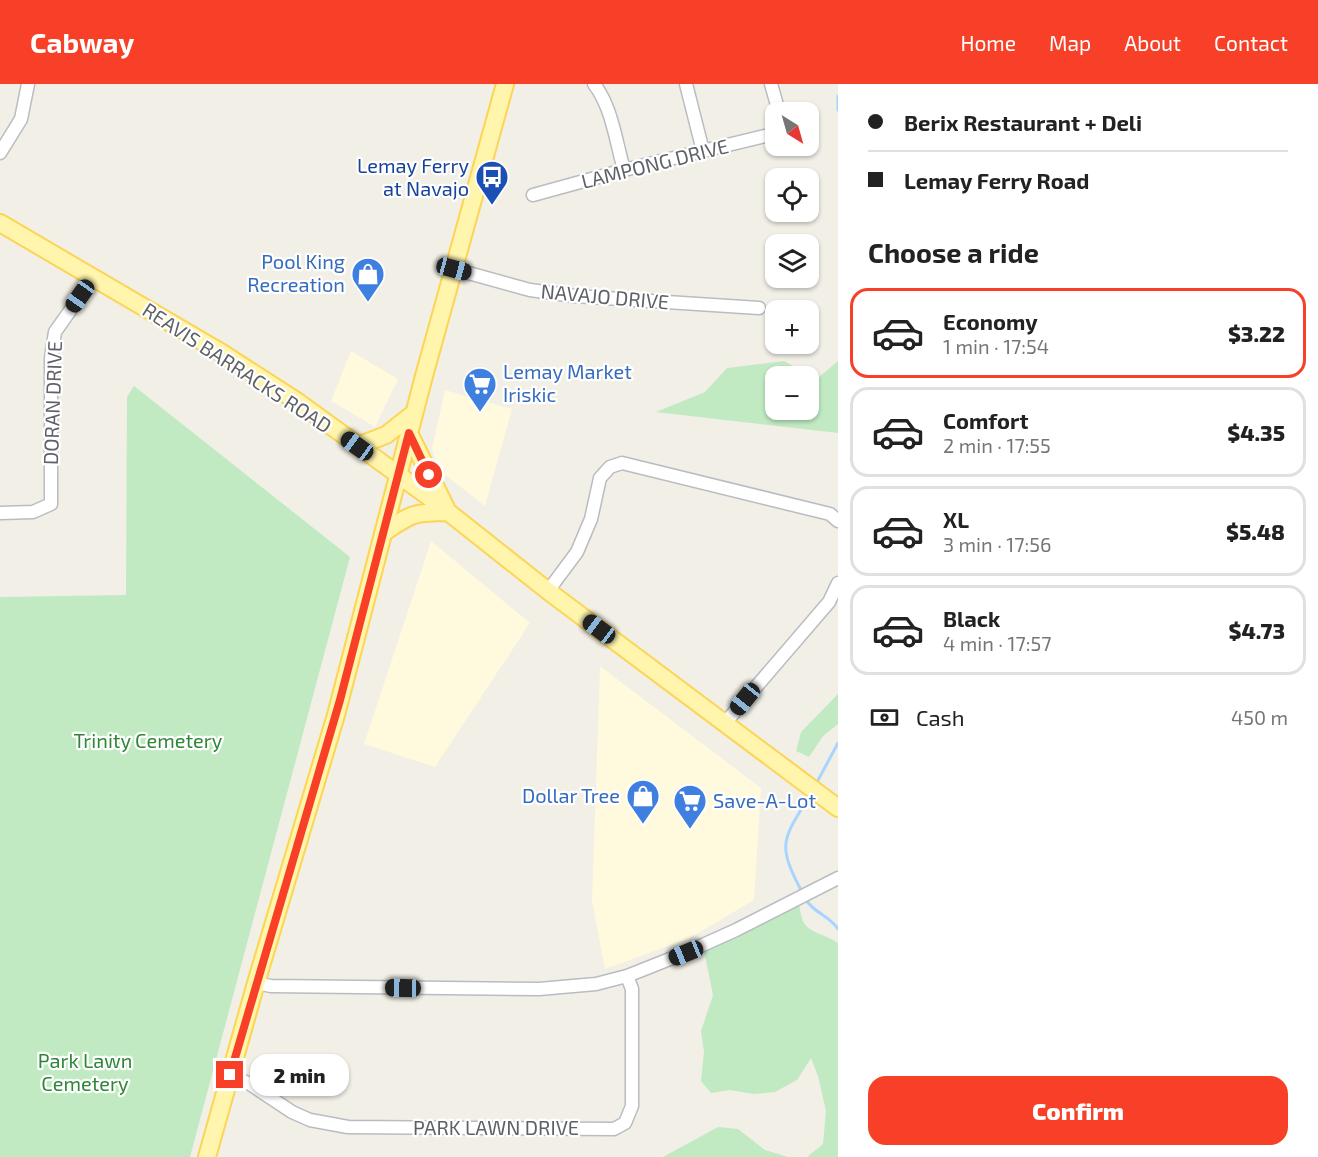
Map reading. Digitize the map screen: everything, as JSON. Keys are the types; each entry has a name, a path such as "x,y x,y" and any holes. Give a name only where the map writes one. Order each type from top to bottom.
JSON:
{"main road":[{"path":"207,1157 336,715 414,412 505,84"},
{"name":"REAVIS BARRACKS ROAD","path":"0,223 230,358 298,402 448,512 548,591 838,808"},
{"path":"357,446 386,435 414,412"},
{"path":"383,534 411,515 420,512 448,512 409,433"}],"street":[{"path":"0,153 21,119 28,84"},
{"path":"594,84 608,110 624,170"},
{"path":"686,84 703,152"},
{"path":"771,84 776,102"},
{"name":"LAMPONG DRIVE","path":"533,195 624,170 765,136"},
{"name":"NAVAJO DRIVE","path":"454,269 530,290 574,296 759,308"},
{"name":"DORAN DRIVE","path":"0,513 33,512 51,504 51,358 55,332 93,278"},
{"path":"548,591 577,552 591,519 600,478 610,467 622,463 830,514 838,521"},
{"path":"725,723 829,602 838,583"},
{"path":"256,983 271,986 538,989 588,985 627,976 704,945 838,878"},
{"name":"PARK LAWN DRIVE","path":"230,1075 250,1084 292,1112 326,1124 348,1127 614,1129 625,1123 632,1106 632,989 627,976"}],"shaded area":[{"path":"351,351 398,379 375,427 331,401"},
{"path":"445,390 512,409 485,506 439,470 432,449"},
{"path":"431,541 530,623 435,767 364,744"},
{"path":"600,666 761,788 754,900 690,938 605,969 592,901"}],"green space":[{"path":"784,361 793,366 765,366 765,420 819,420 819,377 838,361 838,433 656,412 705,392 727,368"},
{"name":"Trinity Cemetery","path":"134,386 350,557 190,1157 0,1157 0,597 126,595 127,397"},
{"path":"838,694 838,724 823,736 809,757 796,751 801,732"},
{"path":"799,904 802,919 807,926 814,932 838,943 838,1157 807,1157 823,1144 826,1111 818,1076 811,1058 797,1080 775,1092 754,1094 730,1090 711,1093 701,1081 704,1052 701,1031 713,995 704,951"},
{"path":"718,1127 738,1129 765,1150 788,1157 663,1157"}],"waterway":[{"path":"838,96 838,110"},
{"path":"816,784 838,743"},
{"path":"802,892 788,862 786,842 794,822 810,795"},
{"path":"805,898 838,929"}],"place":[{"name":"Lemay Ferry at Navajo","path":"492,206"},
{"name":"Pool King Recreation","path":"368,303"},
{"name":"Lemay Market Iriskic","path":"480,413"},
{"name":"Dollar Tree","path":"643,825"},
{"name":"Save-A-Lot","path":"690,830"}],"route":[{"path":"230,1075 349,669 409,433 429,475"}],"park label":[{"name":"Park Lawn Cemetery","path":"85,1072"}]}
